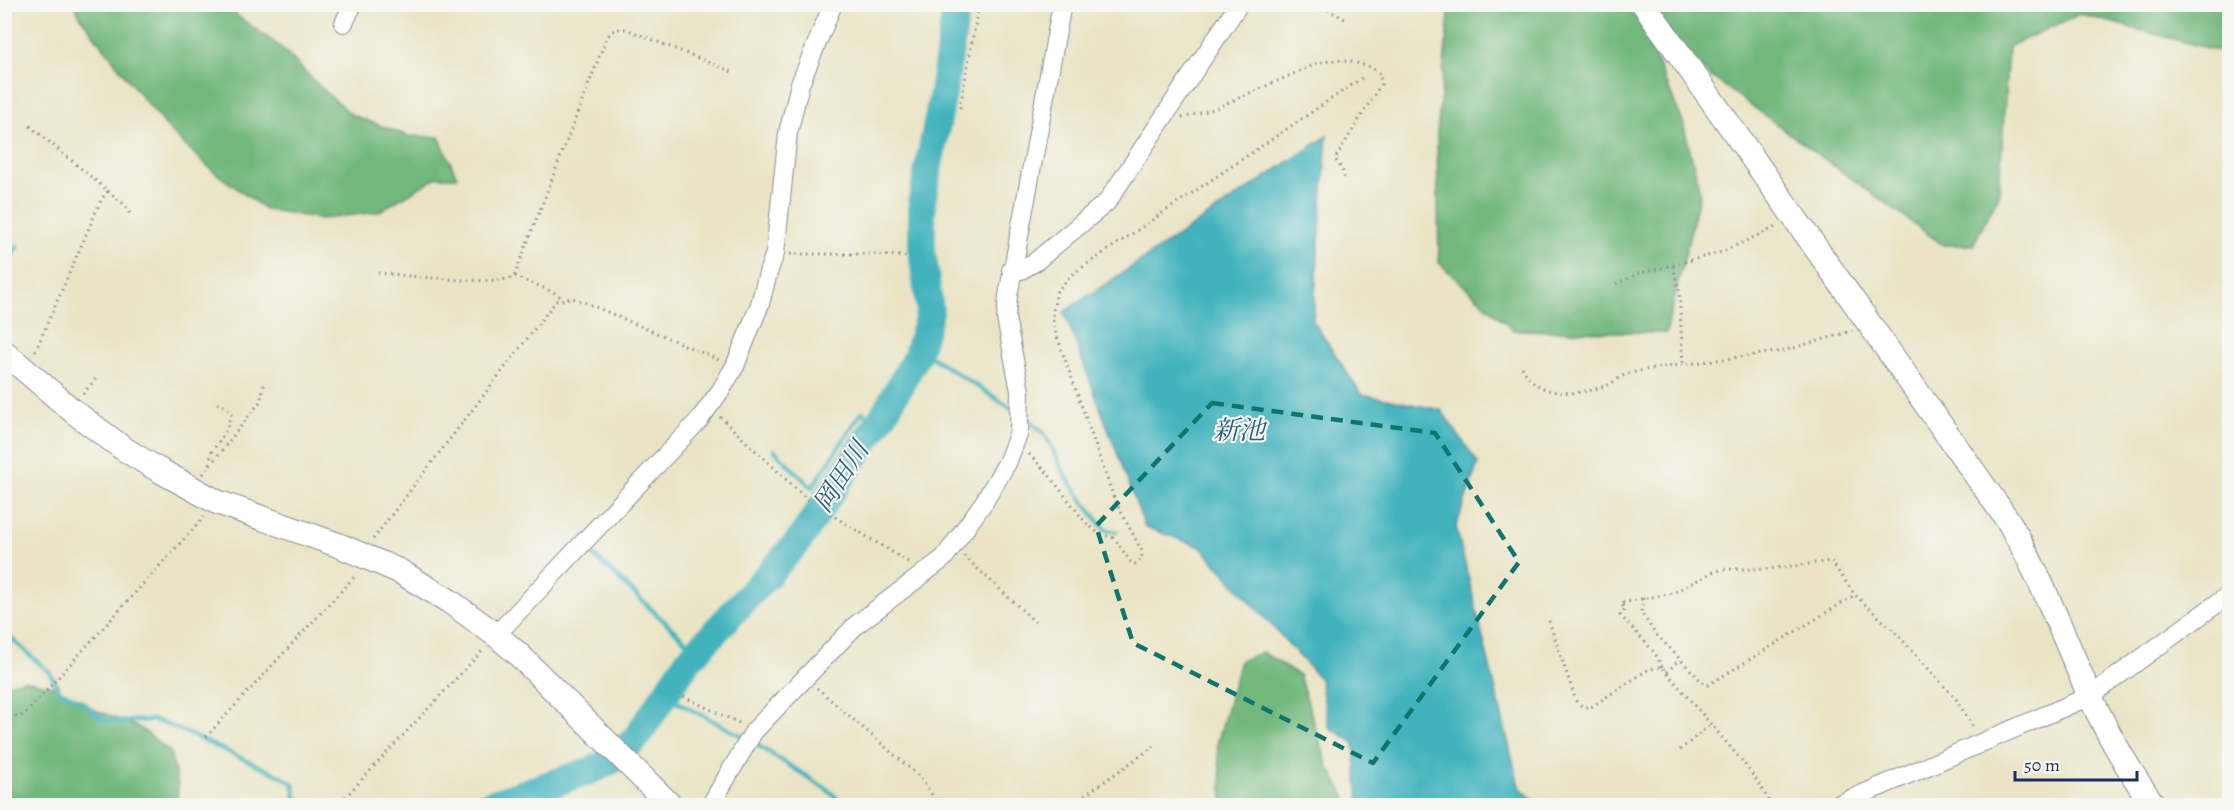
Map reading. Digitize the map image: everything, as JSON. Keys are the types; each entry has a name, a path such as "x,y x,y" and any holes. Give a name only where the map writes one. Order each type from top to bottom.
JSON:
{"street":[{"path":"344,23 353,4"},
{"path":"496,635 699,420 735,366 760,304 768,273 776,254 788,133 800,84 833,4"},
{"path":"710,806 739,752 754,731 856,625 944,558 1007,463 1019,432 1020,391 1006,318 1011,270 1062,4"},
{"path":"1011,270 1021,270 1035,262 1107,202 1239,4"},
{"path":"1644,4 2009,522 2041,579 2090,696 2122,756 2154,806"},
{"path":"13,360 74,412 124,449 192,489 218,502 366,557 422,584 496,635 517,653 671,806"},
{"path":"1835,806 2090,696 2229,594"}],"path":[{"path":"960,108 979,4"},
{"path":"1317,4 1347,20"},
{"path":"378,273 485,280 509,279 515,276 607,37 612,31 618,28 626,29 732,72"},
{"path":"1167,111 1178,118 1186,118 1214,109 1318,63 1338,60 1370,67 1380,74 1382,84 1335,159 1346,180"},
{"path":"1014,445 1023,449 1038,463 1086,523 1098,533 1114,538 1132,564 1142,559 1142,551 1116,501 1053,325 1057,291 1074,273 1362,78"},
{"path":"30,126 125,205 130,213"},
{"path":"13,360 34,352 101,200 108,191"},
{"path":"1616,284 1638,274 1722,252 1795,218"},
{"path":"776,254 873,254 910,258"},
{"path":"1673,266 1678,291 1683,365"},
{"path":"515,276 526,283 553,291 562,298"},
{"path":"206,736 363,568 370,542 556,301 562,298 572,298 584,302 735,366"},
{"path":"1522,367 1533,383 1541,389 1562,393 1604,386 1623,375 1633,373 1783,351 1870,325"},
{"path":"192,489 260,402 265,382"},
{"path":"210,464 211,453 227,429 231,414 226,407 214,402"},
{"path":"709,407 810,502"},
{"path":"4,712 20,717 26,712 218,502"},
{"path":"830,514 924,574"},
{"path":"954,546 1035,622"},
{"path":"1771,806 1762,788 1662,667 1655,653 1620,615 1625,609 1621,603 1673,593 1713,572 1724,569 1768,569 1831,561 1855,595 1895,632 1956,699 1974,728 1990,740"},
{"path":"1643,598 1641,612 1654,632 1704,684 1708,685 1855,595"},
{"path":"1549,621 1576,701 1583,707 1591,707 1649,669 1662,667"},
{"path":"338,806 496,635"},
{"path":"1667,672 1680,659"},
{"path":"805,677 921,778 939,806"},
{"path":"678,694 754,731"},
{"path":"1680,750 1711,724"},
{"path":"1070,806 1157,744"}],"highlighted area":[{"path":"1212,403 1435,433 1519,562 1373,763 1133,643 1096,526"}],"green space":[{"path":"74,5 226,5 282,48 352,115 408,136 439,137 457,177 437,177 378,212 321,219 265,209 213,171 172,133 137,91 82,19"},
{"path":"1450,5 2229,5 2229,54 2080,14 2008,47 1999,195 1973,245 1943,245 1665,43 1651,48 1683,122 1700,192 1666,333 1513,330 1439,263 1437,133"},
{"path":"1262,652 1299,675 1327,764 1350,805 1224,805 1217,744 1240,661"},
{"path":"24,680 53,686 95,710 140,728 170,752 178,786 177,805 5,805 5,685"}],"water":[{"name":"新池","path":"1327,136 1313,321 1361,394 1441,410 1478,463 1456,527 1519,786 1538,805 1359,805 1354,743 1329,727 1320,679 1201,547 1145,527 1064,312"}],"waterway":[{"name":"岡田川","path":"485,806 595,769 611,761 636,738 687,662 798,542 884,414 917,355 930,312 922,250 922,201 957,4"},
{"path":"4,266 18,246"},
{"path":"919,349 1014,410"},
{"path":"774,450 812,488 862,412 878,423"},
{"path":"1023,417 1045,435 1067,478 1101,525 1107,530 1116,532"},
{"path":"588,550 696,651"},
{"path":"4,632 49,672 60,691 81,701 100,718 112,722 154,720 169,725 281,776 293,784 298,806"},
{"path":"665,694 744,737"},
{"path":"751,741 828,790 845,806"}]}
